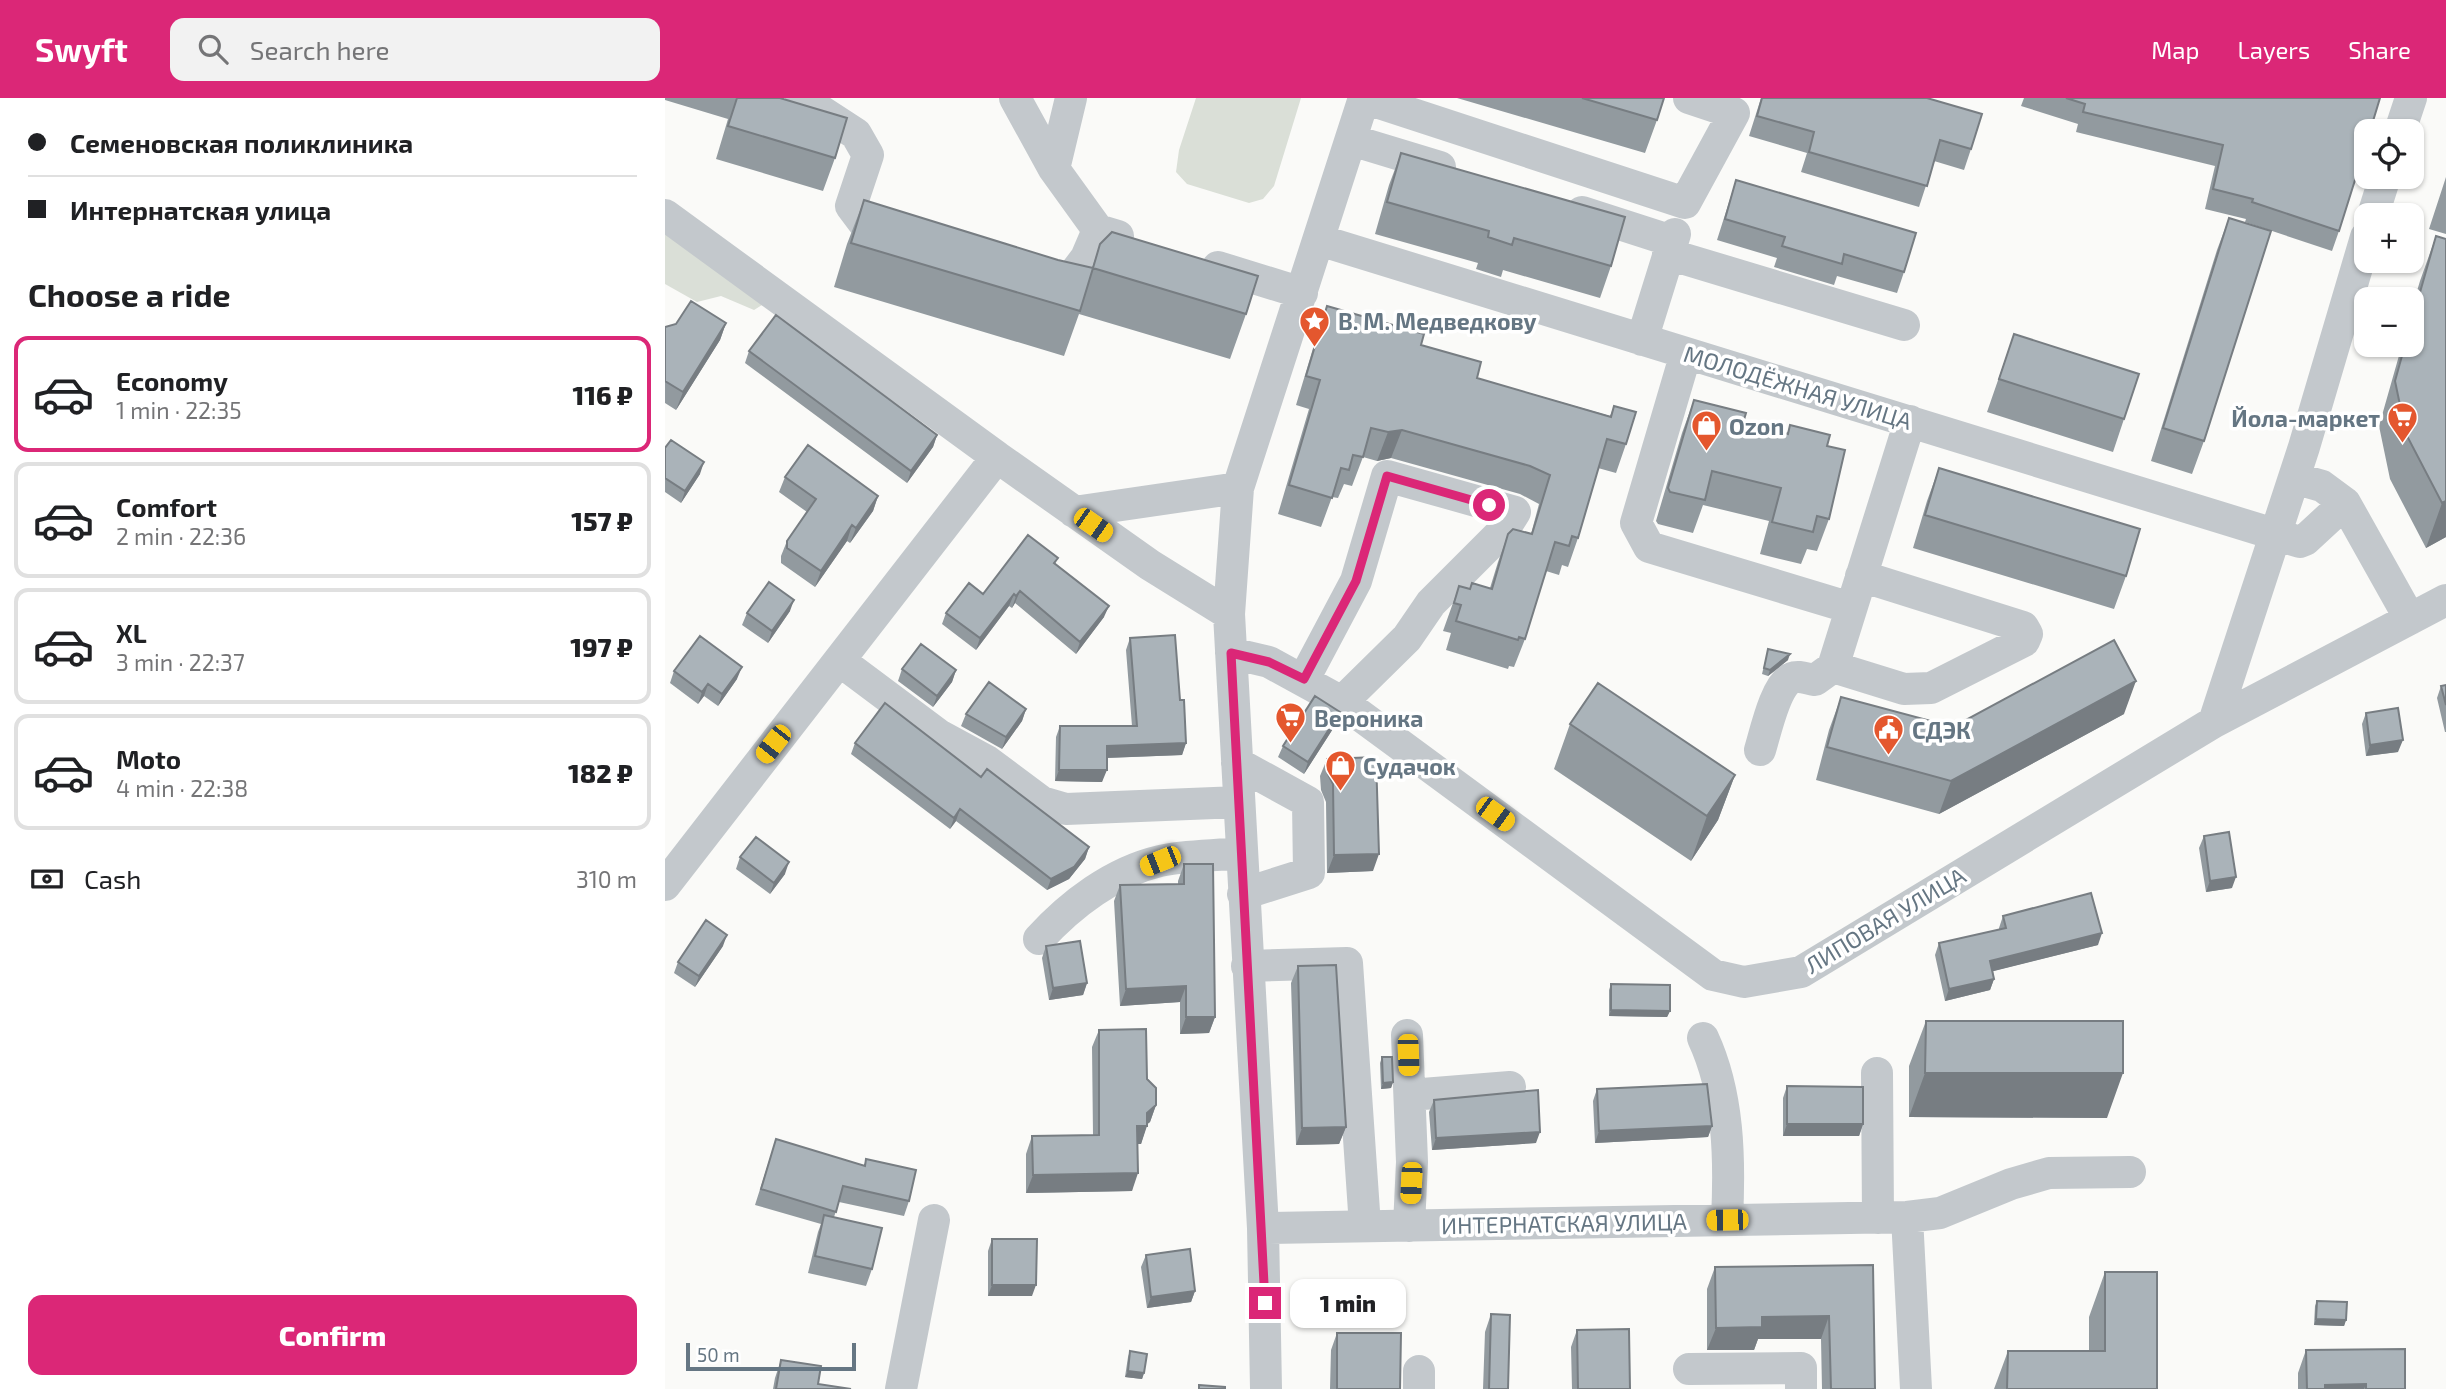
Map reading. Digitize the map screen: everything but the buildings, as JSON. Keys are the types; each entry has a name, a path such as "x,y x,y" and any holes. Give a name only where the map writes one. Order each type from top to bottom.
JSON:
{"street":[{"path":"801,98 856,134 868,155 851,206 863,222 924,244"},
{"path":"1015,98 1054,169 1098,230 1147,245"},
{"path":"1054,169 1071,98"},
{"path":"1266,1389 1263,1228 1229,614 1238,488 1364,98 1685,202"},
{"path":"1643,340 1685,202 1734,113 1689,98"},
{"path":"2404,119 2411,98"},
{"path":"1351,139 1467,176"},
{"path":"1557,204 1670,247 1903,325"},
{"path":"665,215 1074,512 1150,565 1229,614"},
{"path":"1023,279 1048,288 1067,284 1086,258 1098,230"},
{"name":"МОЛОДЁЖНАЯ УЛИЦА","path":"1319,240 2276,535 2305,540 2345,503"},
{"path":"1185,257 1302,293"},
{"path":"2214,722 2294,478 2355,273"},
{"path":"1686,353 1636,523 1649,547 1851,608"},
{"path":"1760,750 1778,694 1786,681 1795,676 1815,680 1833,667 1910,421"},
{"path":"665,885 997,457"},
{"path":"1304,679 1356,581 1387,476 1515,512 1503,531 1431,603 1407,638 1342,702"},
{"path":"2294,478 2322,486 2345,503 2410,619"},
{"path":"1074,512 1238,488"},
{"path":"1833,667 1904,689 1931,688 2024,641 2027,634 2023,627 1861,576"},
{"name":"ЛИПОВАЯ УЛИЦА","path":"1231,653 1269,662 1342,702 1713,975 1744,982 1801,972 2214,722 2446,600"},
{"path":"840,661 939,736 987,761 1042,802 1066,809 1239,802"},
{"path":"1237,763 1308,802 1309,873 1243,894"},
{"path":"1039,939 1062,913 1109,882 1160,861 1241,853"},
{"path":"1247,966 1347,963 1365,1226"},
{"path":"1407,1035 1412,1162 1409,1226"},
{"path":"1703,1038 1716,1067 1723,1097 1729,1184 1727,1220"},
{"path":"1877,1073 1892,1218 1916,1389"},
{"path":"1410,1095 1510,1087"},
{"name":"ИНТЕРНАТСКАЯ УЛИЦА","path":"1263,1228 1892,1218 1940,1213 2011,1184 2049,1173 2130,1172"},
{"path":"901,1389 934,1220"},
{"path":"1689,1369 1801,1368 1801,1389"}],"shaded area":[{"path":"1196,98 1301,98 1274,186 1263,199 1249,203 1187,184 1176,172 1179,150"},
{"path":"665,229 767,302 754,310 721,296 697,302 665,284"}],"place":[{"name":"В. М. Медведкову","path":"1315,348"},
{"name":"Йола-маркет","path":"2403,445"},
{"name":"Ozon","path":"1706,453"},
{"name":"Вероника","path":"1291,745"},
{"name":"СДЭК","path":"1889,757"},
{"name":"Судачок","path":"1340,793"}],"route":[{"path":"1265,1303 1231,653 1269,662 1304,679 1356,581 1387,476 1489,505"}]}
